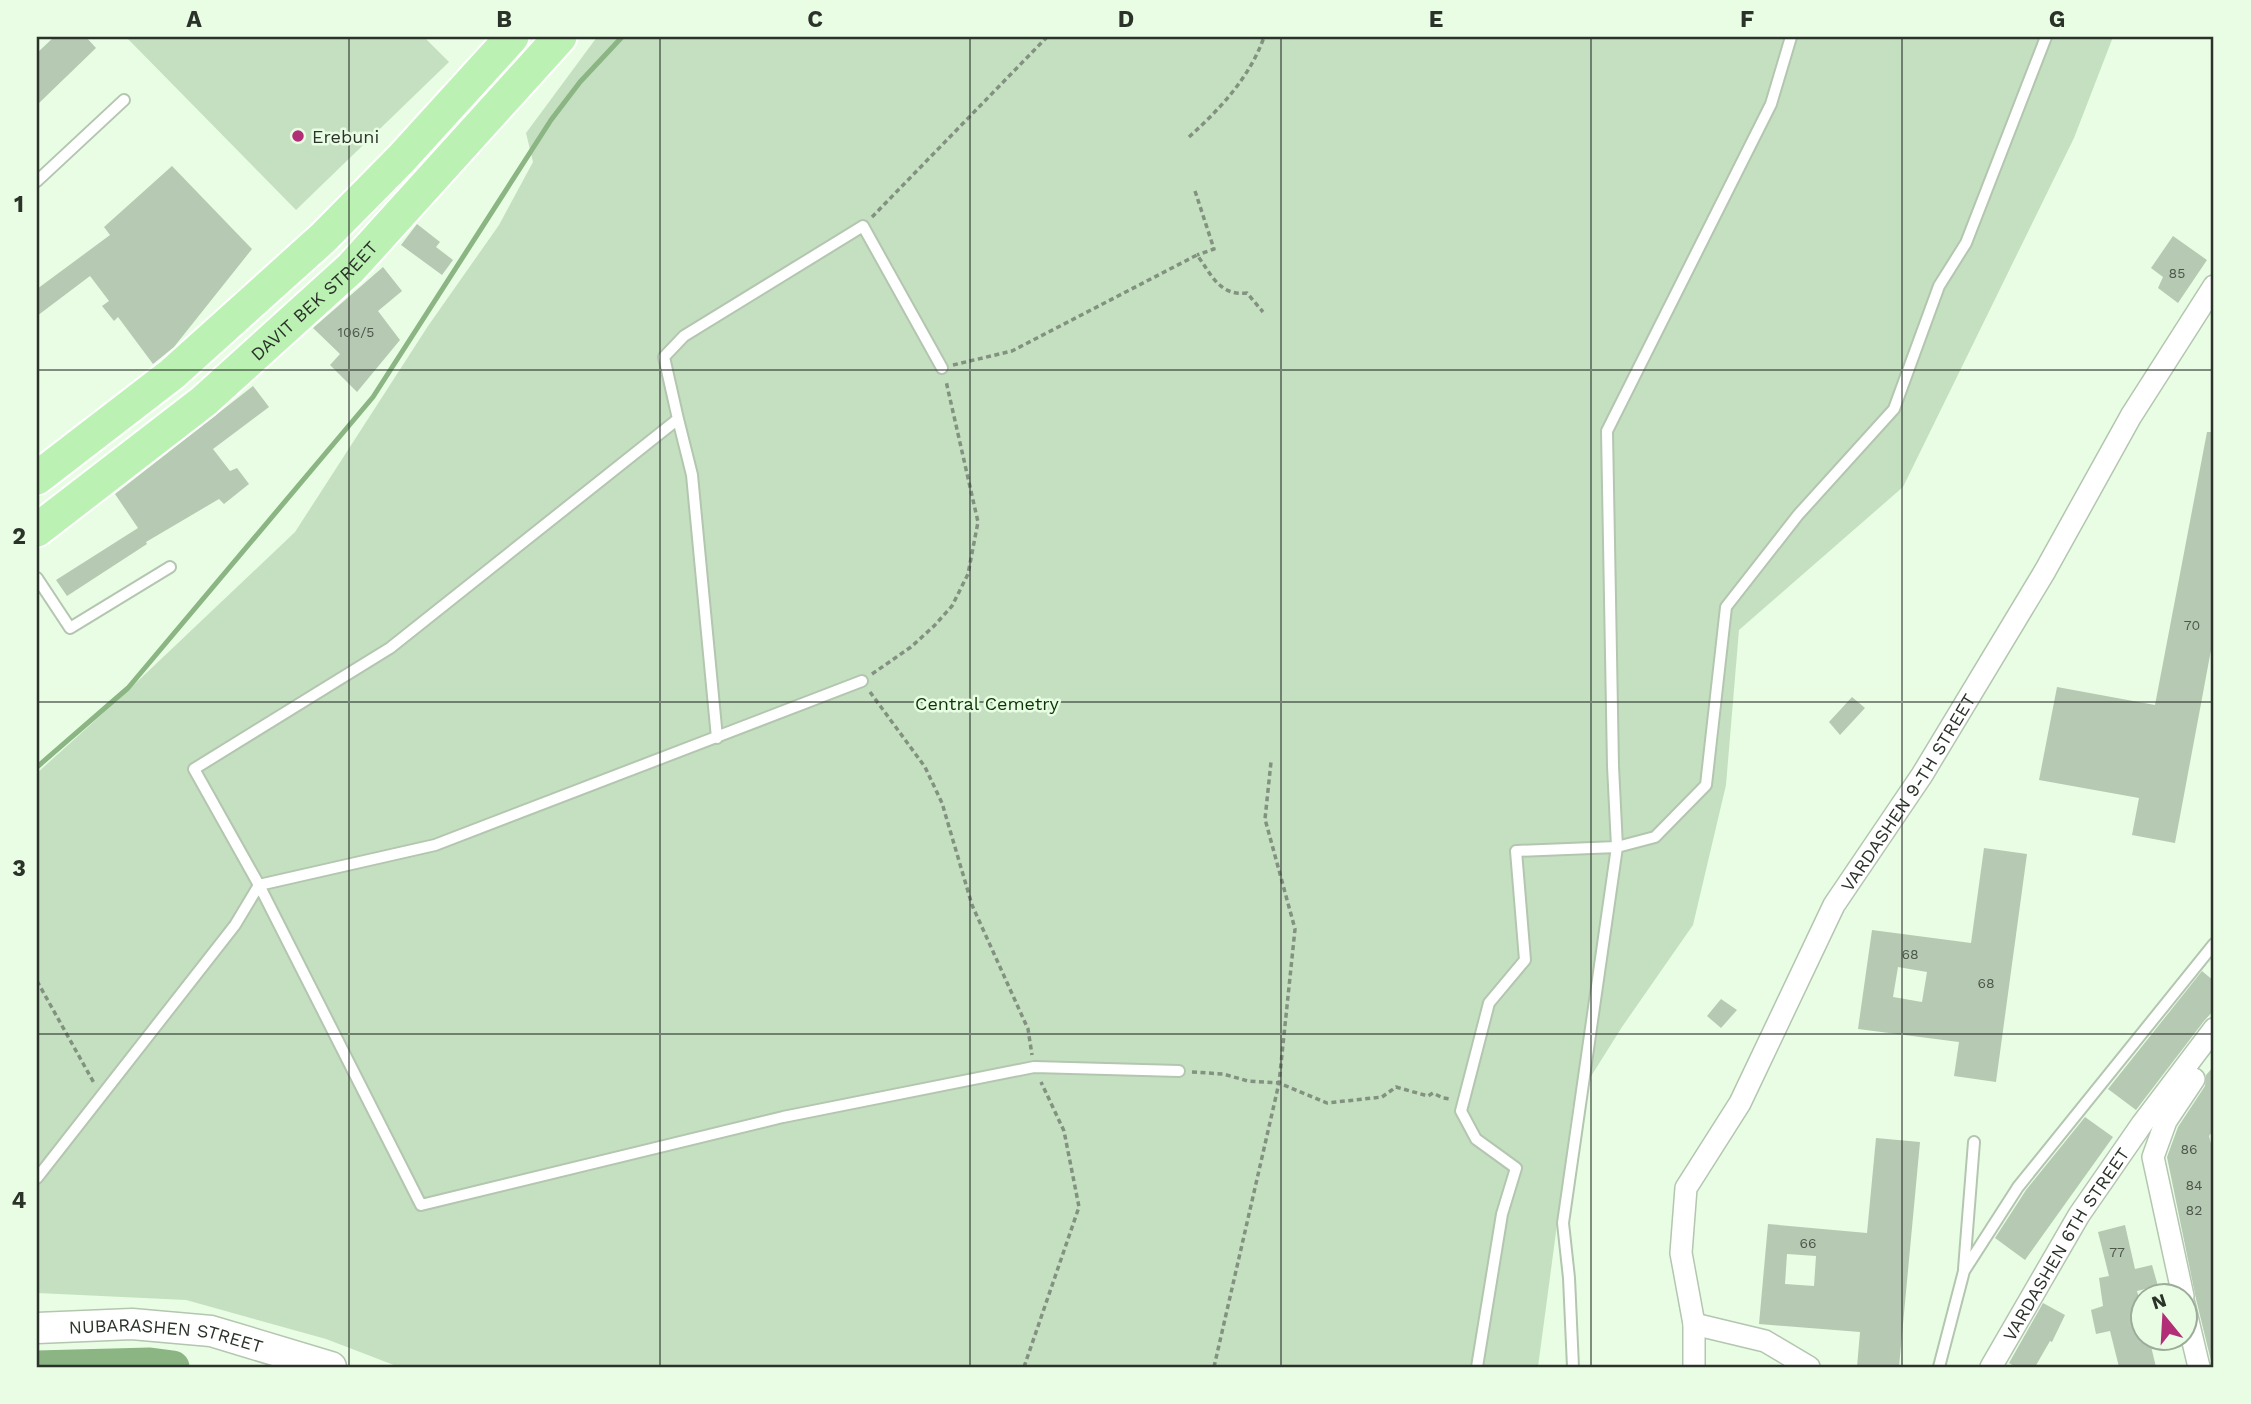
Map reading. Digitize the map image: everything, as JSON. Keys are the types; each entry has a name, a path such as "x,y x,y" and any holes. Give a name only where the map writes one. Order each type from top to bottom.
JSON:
{"main road":[{"name":"DAVIT BEK STREET","path":"37,478 172,374 323,238 402,158 512,37"},
{"name":"DAVIT BEK STREET","path":"37,530 204,401 351,268 560,37"},
{"name":"NUBARASHEN STREET","path":"37,1328 132,1324 211,1331 331,1367"}],"street":[{"name":"VARDASHEN 9-TH STREET","path":"1694,1367 1694,1324 1681,1253 1686,1188 1740,1103 1833,905 1922,775 2045,571 2131,415 2208,310 2214,286"},
{"name":"VARDASHEN 6TH STREET","path":"1991,1367 2079,1215 2142,1124 2214,1029"},
{"path":"2180,1282 2153,1157 2158,1139 2182,1094 2214,1052"},
{"path":"1694,1324 1765,1341 1809,1367"}],"lane":[{"path":"1573,1367 1569,1278 1563,1223 1617,846 1612,766 1608,431 1771,104 1791,37"},
{"path":"1477,1367 1502,1214 1516,1168 1476,1139 1461,1111 1489,1003 1525,960 1516,851 1617,846 1655,837 1706,785 1726,607 1798,515 1894,409 1938,286 1966,243 2046,37"},
{"path":"37,181 124,100"},
{"path":"717,738 692,475 664,357 684,336 863,226 943,368"},
{"path":"678,419 390,648 194,769 260,885 421,1205 783,1117 1034,1067 1179,1072"},
{"path":"37,578 70,628 170,567"},
{"path":"37,1178 235,925 260,885 435,845 862,681"},
{"path":"1964,1271 2018,1187 2214,944"},
{"path":"1939,1367 1964,1271 1974,1142"}],"path":[{"path":"863,226 1047,37"},
{"path":"1189,137 1234,91 1264,37"},
{"path":"1024,1367 1079,1206 1064,1131 1034,1067 1028,1029 972,905 942,803 925,767 862,681 911,647 933,626 952,606 968,574 978,522 943,368 1012,351 1213,249 1195,191"},
{"path":"1197,255 1222,287 1232,294 1247,293 1263,312"},
{"path":"1214,1367 1279,1083 1296,929 1265,819 1271,762"},
{"path":"37,981 102,1097"},
{"path":"1179,1072 1223,1074 1248,1081 1279,1083 1327,1103 1382,1097 1396,1087 1428,1096 1433,1093 1443,1098 1464,1100"}],"green space":[{"name":"Erebuni","path":"126,37 424,37 449,62 296,210"},
{"name":"Central Cemetry","path":"597,37 2113,37 2074,138 1903,487 1739,630 1726,785 1693,925 1622,1027 1573,1105 1538,1367 399,1367 326,1339 186,1300 37,1293 37,773 295,532 428,326 499,225 533,162 526,133"}],"building":[{"path":"54,37 86,37 96,48 37,105 37,53"},
{"path":"172,166 252,249 174,347 153,364 118,317 114,321 102,306 109,301 90,276 37,316 37,289 110,235 104,227"},
{"path":"417,224 440,242 436,247 453,260 442,275 401,245"},
{"path":"2173,236 2207,260 2178,303 2158,288 2163,277 2151,268"},
{"path":"383,267 402,291 378,311 400,340 357,392 330,365 340,354 313,328"},
{"path":"253,386 269,407 213,449 230,471 237,468 249,484 224,504 219,499 146,542 147,544 67,596 56,580 138,528 115,494"},
{"path":"2207,432 2214,432 2214,634 2175,843 2132,835 2139,798 2039,780 2057,687 2155,705"},
{"path":"1852,697 1865,708 1840,735 1829,722"},
{"path":"1984,848 2027,854 1996,1082 1954,1076 1959,1042 1858,1029 1872,930 1971,943","holes":["1898,967 1927,972 1922,1002 1893,997"]},
{"path":"2202,971 2214,981 2214,1010 2136,1110 2108,1089"},
{"path":"1721,999 1737,1010 1721,1028 1707,1016"},
{"path":"2214,1066 2214,1129 2209,1136 2214,1155 2214,1365 2198,1307 2198,1282 2193,1282 2167,1157 2178,1127 2205,1086 2206,1075"},
{"path":"2085,1117 2113,1137 2025,1260 1995,1238 2026,1190"},
{"path":"1876,1138 1920,1142 1899,1367 1857,1367 1860,1332 1759,1324 1768,1224 1867,1233","holes":["1787,1254 1816,1256 1814,1286 1785,1284"]},
{"path":"2125,1225 2135,1269 2152,1265 2157,1282 2128,1282 2128,1352 2152,1352 2156,1367 2119,1367 2110,1331 2096,1334 2091,1310 2103,1306 2099,1278 2109,1276 2098,1232"},
{"path":"2043,1303 2065,1315 2052,1342 2050,1341 2035,1367 2016,1367 2009,1363"}],"waterway":[{"path":"37,767 128,688 373,397 551,120 580,82 622,37"},
{"path":"37,1367 150,1364 173,1367"}],"place":[{"name":"Erebuni","path":"298,136"}]}
